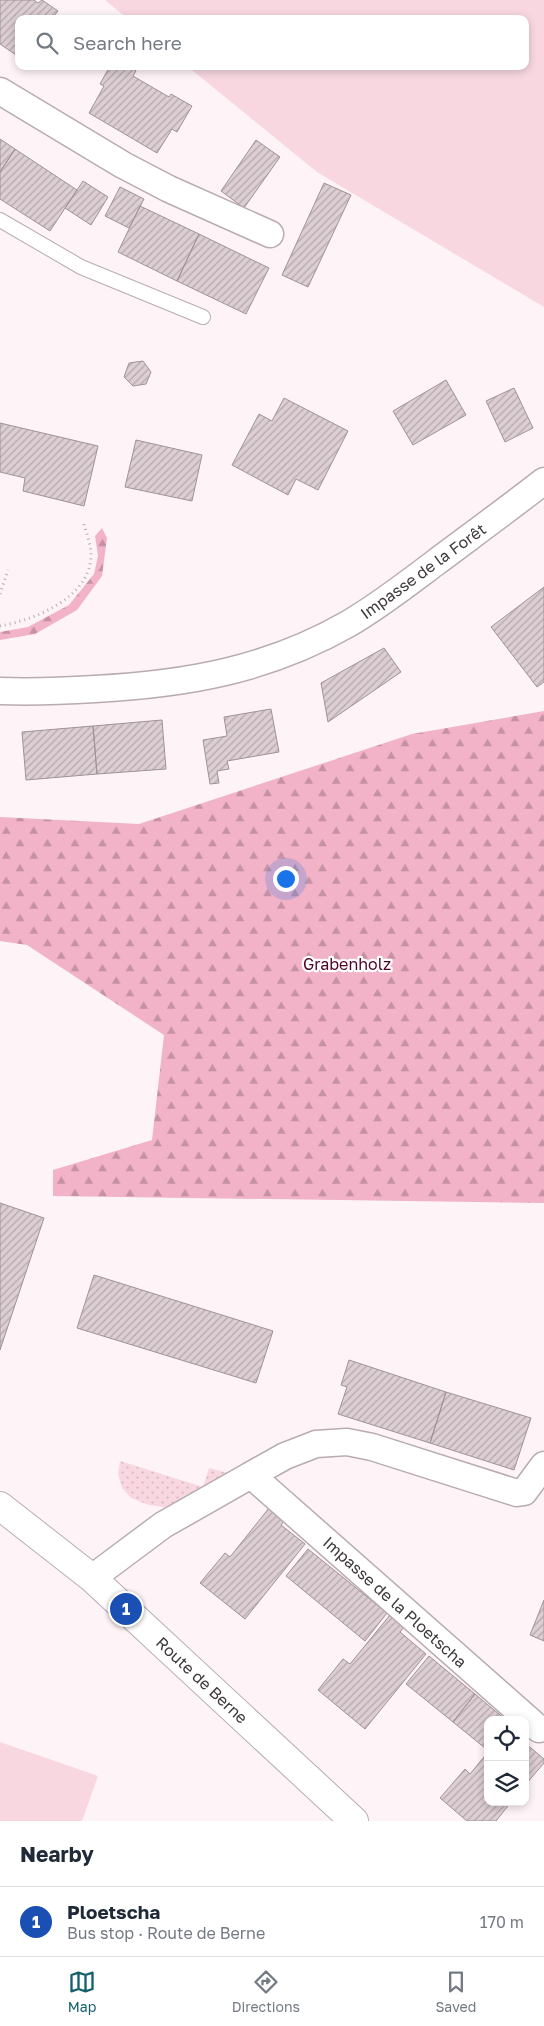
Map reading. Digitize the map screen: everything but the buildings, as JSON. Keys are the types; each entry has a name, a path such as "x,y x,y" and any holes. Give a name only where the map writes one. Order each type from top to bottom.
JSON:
{"main road":[{"name":"Route de Berne","path":"0,1506 92,1578 354,1821"}],"street":[{"path":"0,91 123,165 169,189 270,234"},
{"name":"Impasse de la Forêt","path":"0,691 63,691 136,686 194,679 230,672 271,660 348,624 385,601 544,481"},
{"path":"92,1578 163,1525 285,1456 316,1444 347,1442 372,1447 516,1493 524,1492 544,1465"},
{"name":"Impasse de la Ploetscha","path":"251,1475 539,1730"}],"lane":[{"path":"0,220 81,267 203,316"}],"path":[{"path":"0,626 21,621 62,601 81,584 87,575 91,556 91,548 82,522"},
{"path":"0,594 8,570"}],"shaded area":[{"path":"105,0 544,0 544,307 317,172 192,70 529,70 529,15 123,15"},
{"path":"120,1461 203,1487 209,1468 228,1473 222,1475 190,1502 170,1508 149,1505 131,1498 122,1488 118,1474"},
{"path":"0,1742 98,1776 82,1821 0,1821"}],"green space":[{"path":"102,528 107,538 102,576 77,610 35,634 0,640 0,632 28,627 69,605 94,574 98,556 95,536"},
{"name":"Grabenholz","path":"544,711 544,1203 53,1196 53,1170 152,1140 164,1035 27,945 0,941 0,817 139,824 412,734"}],"place":[{"name":"Ploetscha","path":"126,1609"}]}
